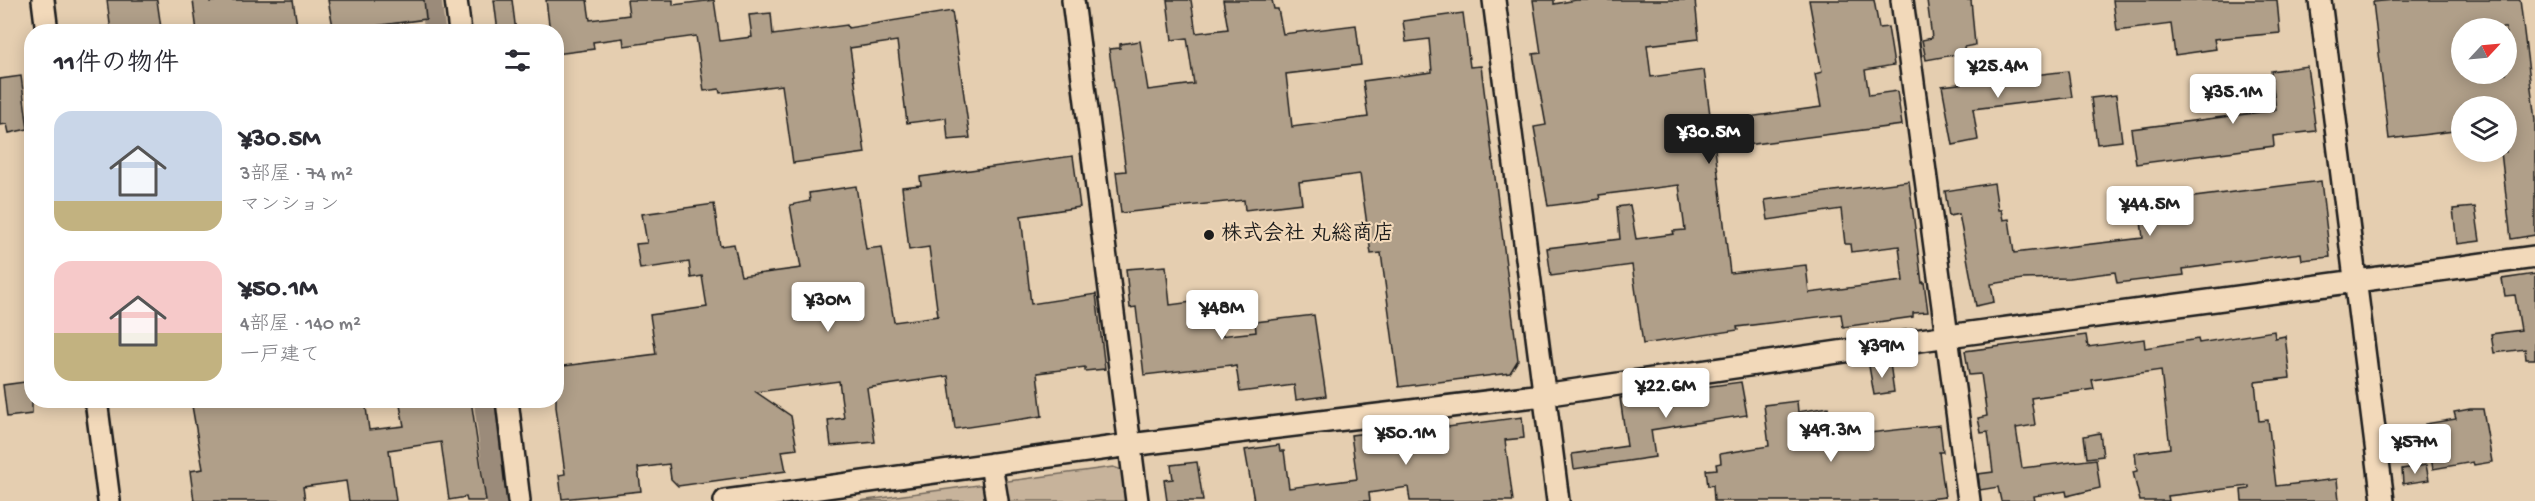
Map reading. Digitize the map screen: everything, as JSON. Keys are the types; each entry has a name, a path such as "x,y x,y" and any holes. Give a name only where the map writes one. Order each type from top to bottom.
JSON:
{"street":[{"path":"43,0 46,24"},
{"path":"456,0 459,24"},
{"path":"1073,0 1137,501"},
{"path":"1494,0 1558,501"},
{"path":"1902,0 1969,501"},
{"path":"2320,0 2383,501"},
{"path":"725,501 1130,445 1543,395 1948,336 2535,257"},
{"path":"97,408 109,501"},
{"path":"508,408 519,501"},
{"path":"991,464 997,501"}],"shaded area":[{"path":"1113,467 1122,470 1125,501 859,501"}],"building":[{"path":"107,0 157,0 160,24 110,24"},
{"path":"193,0 210,0 210,2 293,0 297,24 196,24"},
{"path":"328,0 424,0 426,19 390,24 332,24"},
{"path":"494,0 512,0 515,24 497,24"},
{"path":"546,0 587,0 590,20 629,15 627,0 673,0 673,5 714,0 720,41 752,37 749,15 771,13 773,35 847,25 848,28 952,11 970,138 948,140 946,118 907,123 897,41 850,48 865,153 793,163 782,85 720,93 719,89 704,91 696,36 624,46 623,38 593,42 594,49 564,53 564,24 549,24"},
{"path":"1167,0 1191,0 1196,33 1228,29 1223,0 1272,0 1274,9 1278,9 1283,34 1356,25 1361,65 1286,74 1292,127 1368,117 1363,81 1432,72 1429,39 1406,42 1403,21 1463,13 1470,67 1481,66 1518,360 1510,373 1399,387 1381,253 1371,254 1360,174 1299,182 1302,203 1245,210 1244,200 1121,213 1116,172 1126,171 1109,49 1120,48 1120,44 1140,41 1148,90 1194,84 1187,38 1172,40"},
{"path":"1533,0 1554,0 1554,4 1576,0 1695,0 1699,39 1647,45 1651,77 1704,70 1711,122 1821,107 1815,74 1822,72 1809,0 1874,0 1879,28 1888,27 1894,65 1865,70 1869,95 1897,91 1902,125 1715,149 1730,273 1806,265 1809,293 1903,281 1899,246 1851,252 1850,244 1845,244 1841,209 1768,220 1765,200 1909,181 1928,312 1913,313 1913,317 1843,327 1841,314 1737,327 1738,330 1643,344 1632,265 1551,276 1547,248 1620,239 1617,207 1630,205 1636,239 1674,234 1673,231 1685,230 1679,185 1599,195 1600,199 1548,206 1534,127 1546,125 1533,54 1541,53"},
{"path":"1927,0 1971,0 1975,45 1964,47 1965,53 1926,60 1922,40 1932,38"},
{"path":"2113,0 2277,0 2280,33 2214,39 2216,49 2175,55 2171,24 2117,31"},
{"path":"2520,0 2535,120 2535,235 2511,239 2502,162 2517,162 2517,96 2451,96 2451,131 2389,139 2373,2"},
{"path":"2307,66 2316,131 2273,136 2274,146 2136,164 2131,129 2276,110 2271,71"},
{"path":"2068,71 2072,97 1973,109 1978,140 1953,145 1942,86"},
{"path":"21,76 24,130 9,133 7,124 0,125 0,79"},
{"path":"2116,95 2122,141 2097,144 2091,98"},
{"path":"1073,156 1080,207 1021,216 1031,304 1096,294 1105,369 1085,371 1085,367 1037,373 1042,416 955,429 948,376 867,388 875,442 831,446 828,420 844,418 839,381 756,392 791,416 797,449 782,451 786,471 678,486 671,479 669,464 638,468 641,491 562,499 559,475 565,474 556,408 564,408 564,366 656,354 650,315 707,307 702,276 691,278 689,262 640,269 636,244 647,243 642,214 714,204 720,246 734,244 741,276 801,268 790,205 810,201 809,193 856,186 866,249 882,247 894,322 938,316 929,247 909,250 902,187 921,185 920,177"},
{"path":"2321,181 2330,257 2302,260 2301,253 2183,269 2184,275 2117,283 2115,272 2070,278 2023,279 1991,284 1994,302 1976,306 1959,214 1949,216 1945,191 1994,183 1998,210 2001,210 2003,220 2009,219 2014,253 2143,238 2139,204"},
{"path":"2475,207 2480,241 2457,244 2453,209"},
{"path":"1166,266 1170,305 1214,299 1219,336 1256,332 1255,322 1314,315 1326,396 1296,400 1294,385 1240,392 1236,366 1231,367 1231,365 1144,375 1136,307 1130,308 1126,269"},
{"path":"2535,274 2535,359 2526,359 2525,349 2494,353 2491,334 2521,330 2515,295 2505,296 2502,279"},
{"path":"2274,331 2275,338 2285,336 2290,378 2255,382 2259,421 2268,420 2276,486 2337,479 2339,501 2242,501 2241,490 2249,489 2249,486 2168,496 2169,501 2140,501 2133,472 2137,471 2135,453 2170,448 2161,370 2092,380 2094,389 2031,398 2035,425 2016,428 2022,468 2096,459 2100,488 2067,496 2066,491 2034,496 2035,501 2001,501 1998,487 1980,490 1978,474 1993,472 1988,432 1981,433 1978,418 1987,416 1981,374 1969,375 1965,351 2086,335 2088,347 2144,339 2145,348 2198,339 2199,343"},
{"path":"1890,363 1894,392 1874,395 1869,366"},
{"path":"24,382 24,408 32,408 32,414 7,417 3,385"},
{"path":"1741,382 1747,415 1651,430 1655,457 1574,469 1572,454 1627,446 1620,398"},
{"path":"1797,401 1798,412 1828,407 1833,437 1940,425 1943,452 1939,452 1945,497 1912,501 1714,501 1713,485 1708,486 1706,470 1717,469 1716,464 1721,463 1720,454 1769,446 1764,405"},
{"path":"192,408 366,408 369,430 404,426 401,408 472,408 486,501 467,501 466,497 449,500 441,442 389,450 396,501 349,501 346,481 303,487 305,501 194,501 190,471 203,469"},
{"path":"2483,409 2492,462 2474,465 2473,462 2433,469 2425,424 2456,419 2454,412"},
{"path":"1522,417 1524,438 1505,440 1513,501 1410,501 1408,487 1369,493 1370,501 1254,501 1245,450 1279,445 1280,451 1284,451 1289,488 1357,479 1351,435 1447,423 1448,427"},
{"path":"2100,433 2103,456 2087,458 2084,436"},
{"path":"1197,462 1203,501 1167,501 1164,480 1173,479 1171,465"},
{"path":"2426,465 2429,480 2403,484 2402,469"}],"waterway":[{"path":"431,0 434,24"},
{"path":"485,408 497,501"}],"place":[{"name":"株式会社 丸総商店","path":"1209,235"}]}
